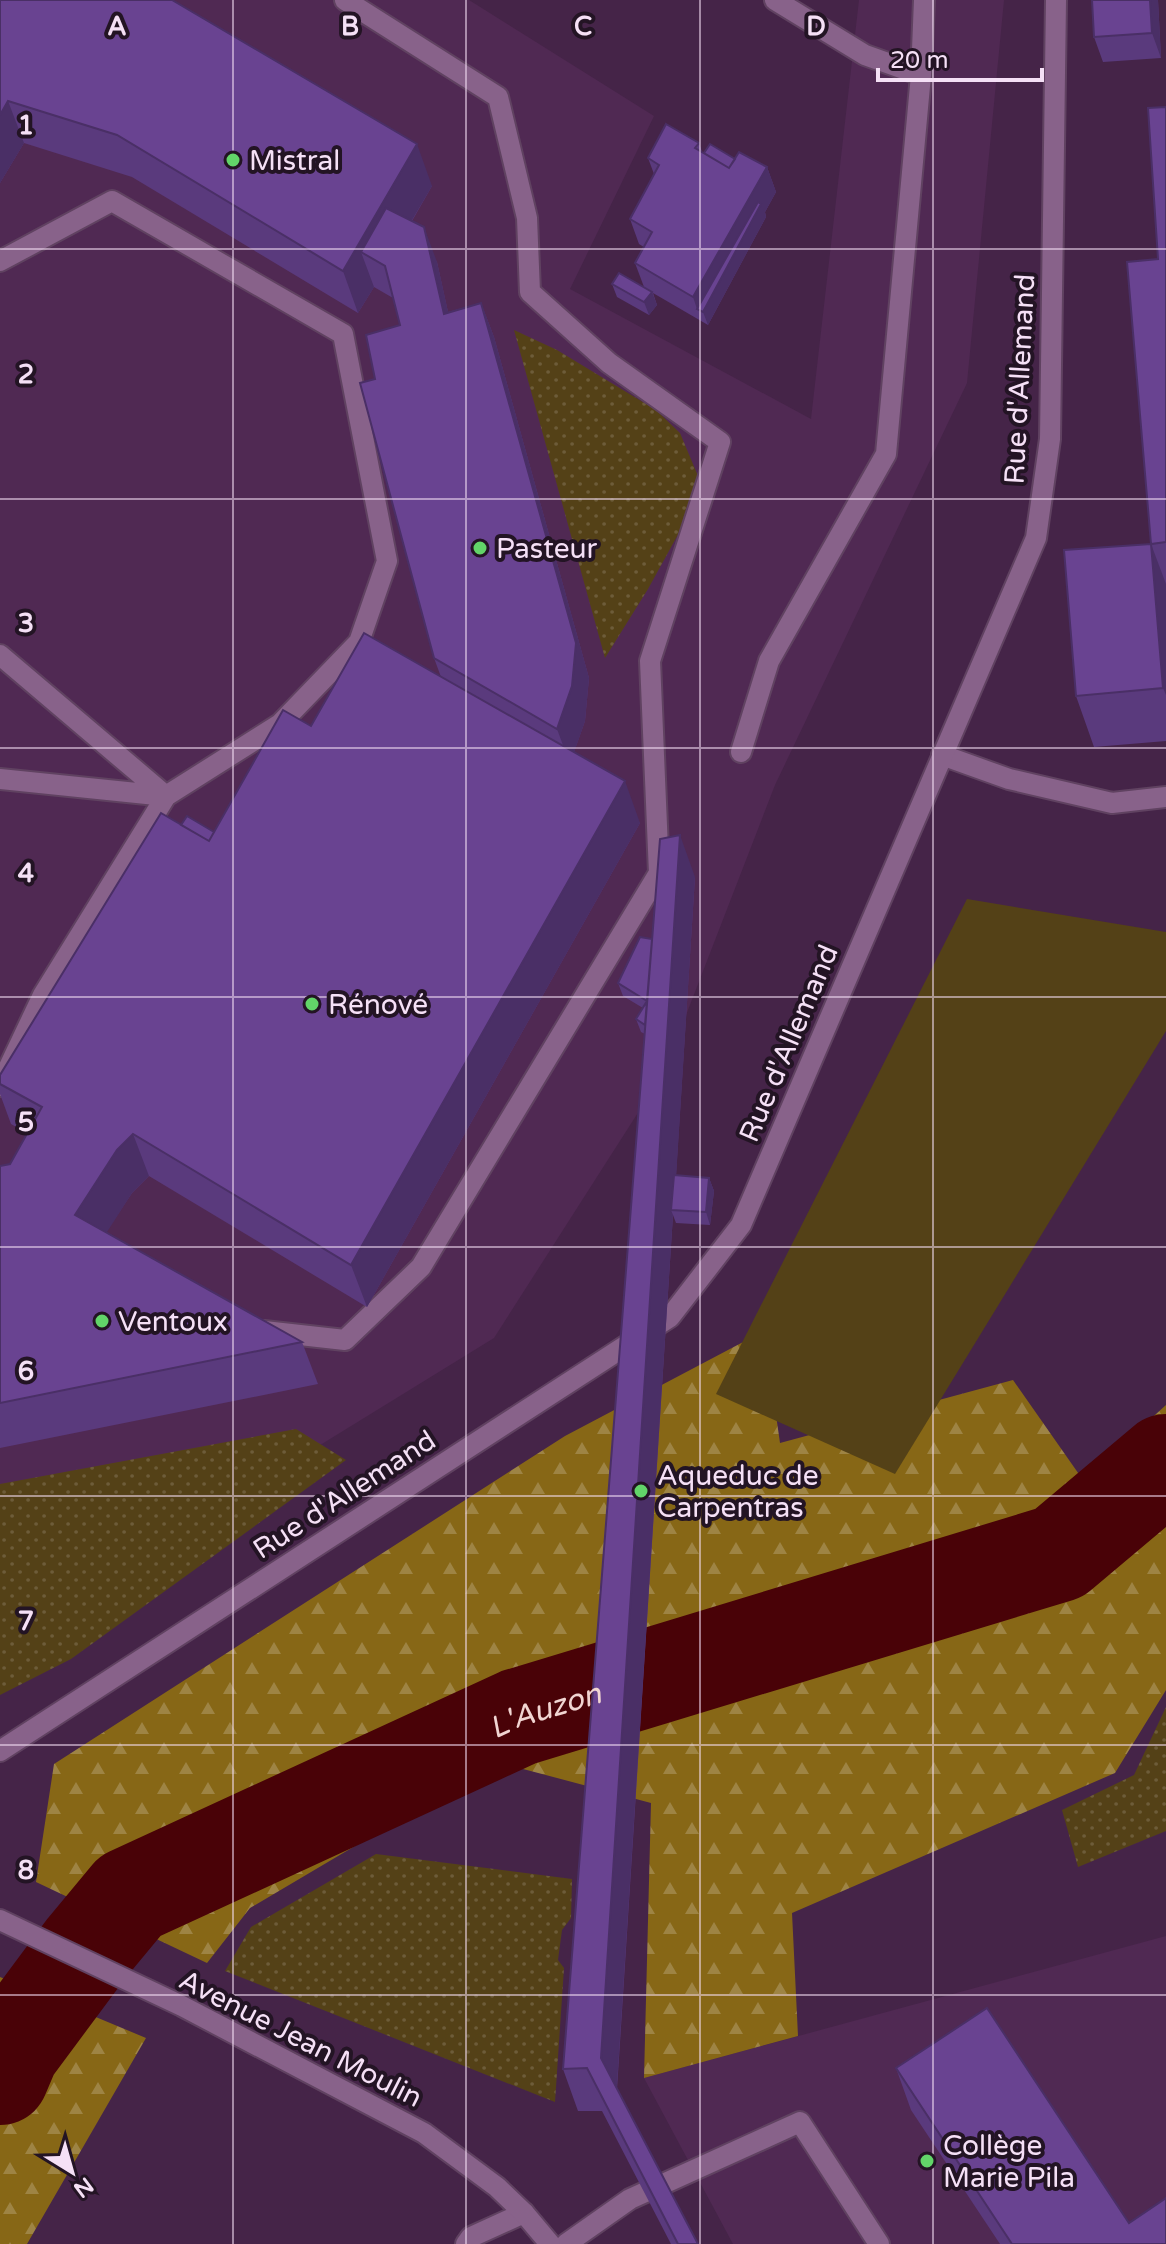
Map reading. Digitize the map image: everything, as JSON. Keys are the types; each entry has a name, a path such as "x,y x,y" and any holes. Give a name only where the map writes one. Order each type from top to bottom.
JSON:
{"street":[{"path":"252,1325 266,1333 345,1340 421,1267 659,873 650,661 720,442 609,363 530,292 527,218 498,97 345,0"},
{"path":"775,0 865,55 921,75"},
{"path":"741,752 769,661 886,454 921,75 924,0"},
{"name":"Rue d'Allemand","path":"0,1751 670,1317 741,1225 1036,538 1050,439 1056,0"},
{"path":"0,261 112,201 343,334 387,561 359,642 280,724 166,796 43,995 0,1086"},
{"path":"0,655 166,796"},
{"path":"942,755 1009,779 1112,803 1166,797"},
{"path":"0,779 166,796"},
{"name":"Avenue Jean Moulin","path":"6,1922 182,2006 424,2133 497,2187 550,2244"},
{"path":"566,2244 630,2199 800,2122 879,2244"},
{"path":"466,2244 471,2237 524,2213"}],"shaded area":[{"path":"0,0 469,0 654,116 570,289 811,419 859,0 1004,0 967,383 775,785 664,1072 494,1338 0,1642"},
{"path":"514,330 557,350 656,410 680,433 698,476 686,520 605,658"},
{"path":"967,899 1166,932 1166,1031 895,1474 716,1394"},
{"path":"296,1429 346,1460 71,1659 0,1695 0,1484"},
{"path":"1166,1707 1166,1831 1078,1867 1062,1810 1134,1775"},
{"path":"376,1854 572,1879 571,1918 562,1930 558,1960 564,1968 555,2102 225,1971 251,1927"},
{"name":"Collège Marie Pila","path":"1166,1936 1166,2244 733,2244 644,2078"}],"green space":[{"path":"764,1331 780,1443 1013,1380 1083,1480 1166,1405 1166,1690 1115,1773 792,1913 798,2036 644,2078 651,1803 497,1762 250,1908 207,1963 36,1882 54,1764 565,1436"},
{"path":"0,1977 146,2038 27,2244 0,2244"}],"building":[{"name":"Mistral","path":"0,0 172,0 417,144 343,271 117,135 8,101 0,115"},
{"path":"1092,0 1150,0 1152,33 1094,37"},
{"path":"1166,107 1166,542 1151,544 1127,262 1158,259 1148,108"},
{"path":"666,124 699,143 695,148 729,168 739,152 767,167 693,297 635,263 652,232 630,219 659,165 648,158"},
{"path":"710,144 735,159 729,168 704,153"},
{"path":"758,202 761,204 703,312 697,309"},
{"name":"Pasteur","path":"386,208 424,227 444,314 481,303 576,643 572,686 557,729 434,658 360,383 375,379 366,335 400,325 385,266 361,252"},
{"path":"619,273 652,292 644,302 612,284"},
{"path":"1151,544 1163,688 1076,696 1064,550"},
{"name":"Rénové","path":"364,633 625,781 351,1265 133,1134 117,1150 75,1215 302,1342 0,1403 0,1166 10,1164 42,1107 0,1084 0,1075 161,813 209,841 283,710 311,726"},
{"path":"187,816 214,832 209,841 181,825"},
{"path":"680,835 601,2058 698,2244 678,2244 587,2068 563,2069 660,839"},
{"path":"640,937 652,939 647,1001 618,983"},
{"path":"647,1001 645,1025 636,1019"},
{"path":"674,1175 709,1178 706,1212 671,1210"},
{"path":"987,2008 1129,2223 1166,2198 1166,2244 1012,2244 896,2068"}],"waterway":[{"name":"L'Auzon","path":"0,2076 11,2050 86,1949 130,1896 519,1717 1059,1553 1166,1463"}],"place":[{"name":"Mistral","path":"233,160"},
{"name":"Pasteur","path":"480,548"},
{"name":"Rénové","path":"312,1004"},
{"name":"Ventoux","path":"102,1321"},
{"name":"Aqueduc de Carpentras","path":"641,1491"},
{"name":"Collège Marie Pila","path":"927,2161"}]}
